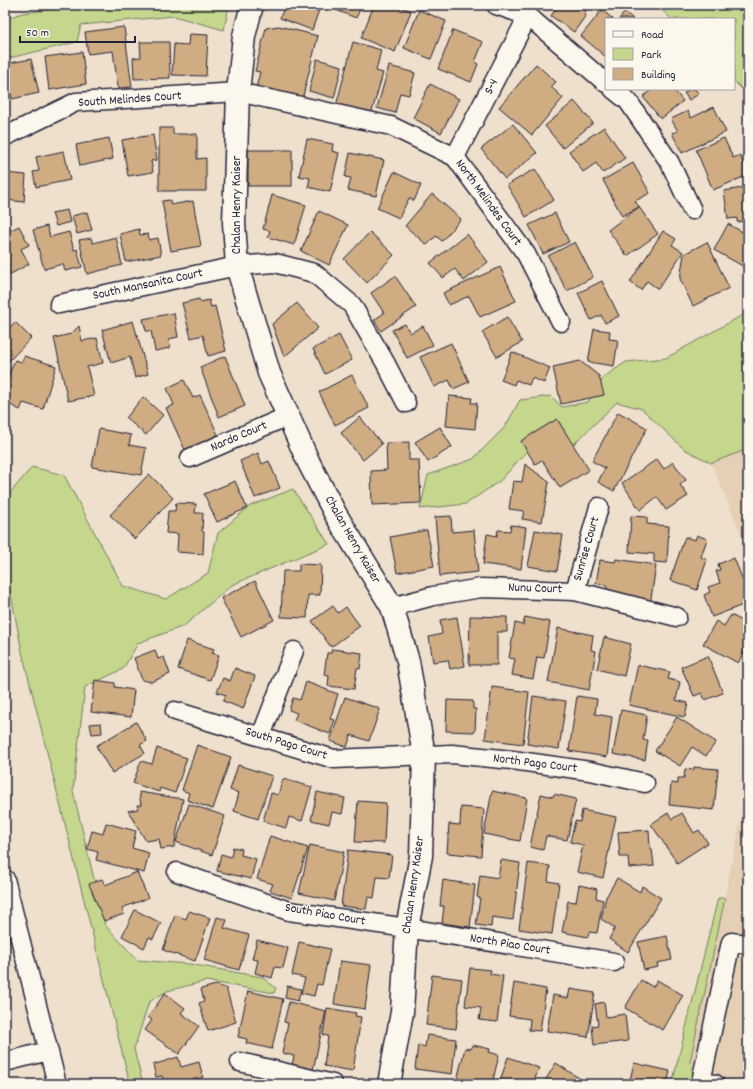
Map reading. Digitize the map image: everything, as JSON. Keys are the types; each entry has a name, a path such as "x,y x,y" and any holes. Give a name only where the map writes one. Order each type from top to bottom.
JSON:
{"street":[{"name":"Chalan Henry Kaiser","path":"252,5 244,36 238,92 234,222 237,266 269,373 309,463 336,515 392,607 408,661 424,755 421,856 407,928 402,1012 389,1084"},
{"path":"496,5 528,16 605,82"},
{"name":"S-4","path":"455,157 528,16"},
{"path":"614,90 628,101 670,163 692,210"},
{"name":"South Melindes Court","path":"6,136 76,102 238,92"},
{"name":"North Melindes Court","path":"238,92 391,126 455,157 526,254 561,322"},
{"name":"South Mansanita Court","path":"59,304 237,266 275,264 314,273 352,305 386,364 406,403"},
{"name":"Nardo Court","path":"190,458 288,416"},
{"name":"Sunrise Court","path":"576,591 599,507"},
{"name":"Nunu Court","path":"392,607 433,596 481,588 576,591 677,617"},
{"path":"261,736 294,651"},
{"name":"South Pago Court","path":"175,711 334,759 424,755"},
{"name":"North Pago Court","path":"424,755 452,754 512,760 590,771 644,783"},
{"name":"South Piao Court","path":"177,872 289,911 407,928"},
{"path":"5,879 57,1084"},
{"name":"North Piao Court","path":"407,928 614,962"},
{"path":"715,1084 701,1082 731,942 748,944"},
{"path":"5,1062 48,1052"},
{"path":"240,1062 332,1084"}],"shaded area":[{"path":"748,449 748,550 711,463"},
{"path":"748,785 748,1084 696,1084 690,1062"}],"green space":[{"path":"95,5 229,5 224,30 174,16 81,25 77,42 5,59 5,19 22,13"},
{"path":"657,5 742,5 748,15 748,95 735,82 735,18 670,18"},
{"path":"748,312 748,449 711,463 684,449 642,409 617,402 573,445 557,419 522,441 527,451 501,480 466,504 420,509 428,475 473,459 505,427 520,400 551,396 562,407 588,402 604,377 626,362 666,358"},
{"path":"32,467 64,475 123,586 166,599 208,573 218,533 250,506 293,489 329,544 232,585 184,626 138,643 123,669 85,687 73,791 105,925 137,960 189,964 262,977 276,988 274,993 206,981 167,991 149,1002 134,1049 143,1084 130,1084 22,652 5,563 5,499"},
{"path":"718,898 725,898 690,1062 696,1084 672,1084"}],"building":[{"path":"285,5 317,5 316,9 319,10 312,30 280,18"},
{"path":"326,5 362,5 356,18"},
{"path":"374,5 397,5 411,11 395,52 361,38"},
{"path":"558,5 589,6 584,13 586,15 574,32 551,16"},
{"path":"419,10 446,21 431,59 404,48"},
{"path":"602,10 612,18 605,18 605,56 581,36"},
{"path":"625,12 632,18 620,18"},
{"path":"279,26 318,36 301,104 255,92 260,72 255,71 266,28"},
{"path":"124,27 132,87 118,88 113,51 88,54 85,32"},
{"path":"453,30 483,42 475,62 478,64 471,82 438,69"},
{"path":"189,34 208,35 206,76 172,75 174,44 188,45"},
{"path":"140,42 169,42 170,78 134,79 133,58 141,57"},
{"path":"353,42 381,50 376,71 383,73 371,115 336,106"},
{"path":"82,52 86,84 49,90 45,57"},
{"path":"31,59 39,93 12,99 5,64"},
{"path":"317,59 342,66 334,98 309,91"},
{"path":"536,64 556,82 551,87 563,98 532,135 499,107"},
{"path":"389,66 415,73 409,95 400,93 395,113 377,108"},
{"path":"430,84 459,99 441,133 413,118"},
{"path":"651,90 674,90 683,101 661,119 643,97"},
{"path":"688,90 696,90 699,94 689,100 684,93"},
{"path":"574,101 593,123 563,148 545,126"},
{"path":"714,107 726,132 682,153 672,133 678,131 671,119 688,111 691,118"},
{"path":"513,124 537,153 505,179 481,149"},
{"path":"604,127 625,158 603,173 596,163 583,172 569,151"},
{"path":"159,128 173,128 173,134 197,134 197,159 206,158 206,191 159,191"},
{"path":"153,135 157,160 151,161 153,172 128,176 122,140"},
{"path":"109,138 113,159 80,166 76,145"},
{"path":"724,138 733,158 740,155 748,175 713,190 696,150"},
{"path":"307,139 333,144 332,151 339,153 330,192 308,187 310,178 299,176"},
{"path":"248,150 292,150 292,186 248,186"},
{"path":"64,151 70,180 36,187 33,172 39,171 36,157"},
{"path":"350,153 384,160 376,196 348,190 351,178 345,177"},
{"path":"633,163 650,193 635,201 639,207 622,216 603,180"},
{"path":"535,169 554,200 526,217 507,185"},
{"path":"394,172 421,185 414,201 409,198 399,218 377,208"},
{"path":"5,173 26,175 24,202 6,200"},
{"path":"748,187 748,221 737,222 737,218 728,219 724,191"},
{"path":"432,194 461,219 442,241 436,236 427,245 405,226"},
{"path":"272,195 306,205 294,245 268,237 270,231 263,229"},
{"path":"170,200 171,205 193,201 201,246 171,251 162,201"},
{"path":"639,207 658,234 627,256 608,230"},
{"path":"67,210 70,222 56,226 52,213"},
{"path":"319,211 348,225 329,265 301,251"},
{"path":"87,212 92,230 77,234 72,216"},
{"path":"555,213 569,242 543,254 529,225"},
{"path":"728,224 748,235 748,269 714,250"},
{"path":"19,226 29,245 21,249 29,264 9,275 5,268 5,233"},
{"path":"47,226 50,237 69,232 74,250 77,249 82,267 65,271 63,264 44,269 33,230"},
{"path":"139,229 140,235 148,234 149,240 158,238 161,255 126,262 120,234"},
{"path":"663,231 676,239 672,245 683,252 658,289 647,281 641,290 630,282"},
{"path":"370,232 394,255 367,283 344,259"},
{"path":"467,234 488,262 464,281 455,269 443,278 430,263"},
{"path":"116,237 122,265 87,274 79,240 91,238 93,243"},
{"path":"575,242 593,277 567,291 548,256"},
{"path":"707,242 729,288 693,306 680,279 684,254"},
{"path":"500,267 516,301 480,317 469,296 449,305 443,293"},
{"path":"395,276 416,307 381,331 374,320 384,313 371,293"},
{"path":"602,281 619,316 605,323 601,315 591,320 578,293"},
{"path":"5,287 7,287 6,317 5,317"},
{"path":"199,299 200,302 209,300 211,307 215,306 226,351 208,356 203,335 191,338 182,303"},
{"path":"297,303 318,328 284,357 272,324"},
{"path":"174,313 178,337 169,339 170,348 155,351 151,331 146,331 143,319"},
{"path":"507,317 522,342 497,357 482,332"},
{"path":"133,321 148,374 135,378 130,357 111,363 102,330"},
{"path":"15,322 31,338 5,365 5,325 9,328"},
{"path":"405,324 410,333 423,326 433,345 407,358 392,330"},
{"path":"79,326 82,341 97,338 103,363 87,367 94,396 68,401 54,338 71,334"},
{"path":"594,329 610,331 609,339 618,340 614,366 588,362"},
{"path":"339,335 352,360 325,374 313,349"},
{"path":"451,343 469,382 453,389 449,380 434,387 420,357"},
{"path":"512,352 550,368 544,383 532,378 529,385 516,380 514,385 501,380"},
{"path":"24,356 56,366 43,409 23,403 20,410 5,402 5,383 15,360 22,362"},
{"path":"225,356 245,406 219,417 200,367"},
{"path":"580,361 599,376 604,395 561,404 553,367"},
{"path":"352,375 369,408 335,425 319,392"},
{"path":"184,380 193,398 200,395 218,435 185,450 166,408 174,405 167,388"},
{"path":"449,396 472,398 471,403 477,403 475,429 446,426"},
{"path":"143,397 163,415 146,435 126,418"},
{"path":"618,412 647,428 614,491 598,482 605,468 592,461"},
{"path":"360,417 382,444 363,460 341,433"},
{"path":"557,419 589,470 560,488 542,460 535,464 521,441"},
{"path":"440,427 452,447 428,462 415,442"},
{"path":"99,429 131,435 129,445 146,448 141,475 92,467"},
{"path":"409,442 409,460 419,460 421,503 372,505 371,471 387,470 386,443"},
{"path":"258,453 262,464 269,461 280,488 255,498 240,461"},
{"path":"657,459 664,469 673,462 686,480 680,485 688,496 666,510 657,497 640,510 622,483"},
{"path":"525,464 549,482 542,522 522,519 524,511 509,509 513,481 522,482"},
{"path":"149,474 173,498 135,539 110,515"},
{"path":"235,481 247,508 217,522 204,494"},
{"path":"176,503 196,504 195,513 203,513 203,554 177,552 178,534 166,533 168,511 175,511"},
{"path":"451,516 452,532 474,530 478,572 440,576 435,517"},
{"path":"631,516 647,517 647,524 669,526 667,563 654,562 654,554 629,552"},
{"path":"511,525 526,527 521,569 483,564 487,534 497,536 498,530 510,531"},
{"path":"427,530 434,566 397,573 390,537"},
{"path":"535,530 563,535 557,571 528,566"},
{"path":"697,535 707,539 701,557 707,560 697,590 670,580 685,537 695,540"},
{"path":"734,558 748,593 748,603 712,617 704,595 710,592 708,587 720,583 716,571 720,570 718,564"},
{"path":"616,559 656,565 650,605 606,592 607,585 596,583 600,560 615,562"},
{"path":"299,564 321,565 320,595 308,595 307,618 281,617 283,571 299,571"},
{"path":"255,581 274,620 241,637 221,598"},
{"path":"333,606 338,613 346,607 360,626 331,647 312,621"},
{"path":"731,615 748,624 748,645 738,663 703,644 716,621 724,626"},
{"path":"470,616 507,617 507,632 497,632 497,665 469,665"},
{"path":"457,617 465,666 450,669 448,660 433,662 429,637 442,634 440,620"},
{"path":"525,617 550,622 544,658 537,657 533,679 512,675 515,659 509,658 515,623 523,625"},
{"path":"558,628 593,635 591,650 596,651 589,690 548,682"},
{"path":"604,637 631,644 624,676 597,669"},
{"path":"187,640 214,649 212,653 219,655 210,680 178,669"},
{"path":"332,649 362,653 360,669 357,668 354,689 328,686 329,676 324,675 327,653 331,653"},
{"path":"155,650 158,659 164,657 170,674 151,682 142,680 134,658"},
{"path":"708,656 723,693 705,700 702,693 694,696 681,667"},
{"path":"638,665 670,672 668,679 680,682 676,700 688,703 685,717 629,705"},
{"path":"235,668 255,676 243,709 223,701 226,695 217,692 223,678 230,681"},
{"path":"95,680 115,683 115,687 134,690 131,717 91,712"},
{"path":"306,682 338,694 330,719 335,720 330,734 294,720 297,713 289,710 293,698 300,700"},
{"path":"492,687 529,692 523,744 485,739"},
{"path":"533,696 566,701 559,749 527,744"},
{"path":"577,696 597,699 595,714 612,717 607,757 569,751"},
{"path":"345,697 380,709 369,741 351,735 347,747 330,741"},
{"path":"447,700 473,701 473,709 476,709 475,732 446,731"},
{"path":"621,710 647,715 643,740 648,740 645,760 613,754"},
{"path":"677,717 716,742 706,756 692,747 680,766 655,751"},
{"path":"136,722 147,741 140,745 145,753 112,773 96,746"},
{"path":"101,723 102,733 92,734 90,724"},
{"path":"197,745 231,757 213,809 187,800 189,793 182,790"},
{"path":"157,748 187,758 175,793 160,788 159,792 133,783 141,761 152,764"},
{"path":"238,765 272,776 258,819 234,811 239,793 230,790"},
{"path":"694,767 718,769 714,810 669,805 671,783 678,784 678,778 684,778 685,769 694,770"},
{"path":"283,779 312,787 302,821 289,817 286,828 263,821 271,793 278,795"},
{"path":"492,791 527,798 520,841 484,834"},
{"path":"139,792 183,799 174,847 161,849 159,839 146,841 128,811 138,809 137,805 141,805"},
{"path":"317,792 345,798 342,814 332,812 329,824 311,820"},
{"path":"541,794 553,797 554,794 576,799 567,840 546,836 543,850 530,847"},
{"path":"358,801 386,803 384,843 355,842"},
{"path":"189,804 225,816 212,855 176,842"},
{"path":"461,807 484,809 481,856 447,853 449,824 460,825"},
{"path":"582,810 616,817 603,878 577,872 583,845 570,842 575,821 580,822"},
{"path":"668,813 672,819 682,813 694,833 699,830 708,843 677,863 651,824"},
{"path":"106,823 136,831 132,848 149,853 144,873 96,860 98,852 87,849 92,831 103,834"},
{"path":"649,830 650,849 652,849 654,866 629,868 628,857 620,857 618,832"},
{"path":"270,836 308,848 292,898 270,891 273,884 257,879"},
{"path":"310,845 344,852 334,901 299,893"},
{"path":"233,847 242,849 241,855 256,859 251,879 217,871 221,854 231,857"},
{"path":"348,850 392,855 389,878 377,877 374,898 368,897 366,909 341,906"},
{"path":"501,860 520,863 513,920 492,917 491,927 476,925 480,898 477,897 480,875 498,878"},
{"path":"528,863 550,866 548,881 559,883 552,934 519,929"},
{"path":"137,872 148,898 122,908 124,914 104,921 89,884 102,879 105,885"},
{"path":"617,878 640,892 642,886 661,898 628,952 609,939 615,928 601,919 606,897"},
{"path":"443,880 475,885 470,927 442,923 444,906 440,906"},
{"path":"579,885 597,889 596,898 603,900 597,933 589,932 588,937 562,932 568,901 576,902"},
{"path":"135,910 161,923 153,939 149,937 144,948 122,936"},
{"path":"189,911 210,918 195,961 163,950 175,915 186,919"},
{"path":"217,917 227,920 224,928 249,935 239,970 204,960"},
{"path":"667,936 672,960 657,963 658,967 644,970 638,942"},
{"path":"257,940 288,948 283,968 275,967 272,978 255,973 258,960 252,959"},
{"path":"299,942 330,949 322,985 317,984 314,996 301,993 305,978 292,975"},
{"path":"340,961 371,965 365,1009 334,1004"},
{"path":"470,968 491,970 490,974 503,976 497,1022 479,1020 481,1008 465,1006"},
{"path":"432,975 462,979 456,1029 426,1025"},
{"path":"641,980 653,987 657,980 683,995 663,1030 625,1008"},
{"path":"514,983 546,989 540,1031 529,1030 530,1019 509,1016"},
{"path":"216,985 226,988 236,1022 208,1031 199,1003 204,1001 201,989"},
{"path":"287,986 301,989 298,1001 285,998"},
{"path":"570,989 595,993 588,1037 547,1031 553,995 568,998"},
{"path":"248,991 283,999 272,1049 246,1043 247,1039 238,1037"},
{"path":"165,993 185,1008 181,1013 199,1026 179,1054 145,1030 152,1020 148,1017"},
{"path":"289,1002 326,1011 313,1070 292,1065 294,1056 282,1053 288,1023 284,1022"},
{"path":"604,1002 606,1017 625,1014 628,1041 594,1045 592,1026 598,1025 595,1004"},
{"path":"327,1008 356,1013 355,1016 361,1017 353,1071 324,1066 328,1036 323,1035"},
{"path":"427,1035 456,1039 452,1074 415,1069 418,1045 425,1047"},
{"path":"473,1045 490,1049 489,1052 499,1055 492,1084 456,1084 465,1048 471,1049"},
{"path":"178,1057 181,1067 199,1062 203,1077 188,1082 189,1084 165,1084 162,1076 156,1077 153,1065"},
{"path":"508,1057 539,1068 533,1084 499,1084"},
{"path":"556,1063 585,1082 584,1084 543,1084"},
{"path":"634,1063 670,1071 667,1084 629,1084"}]}
